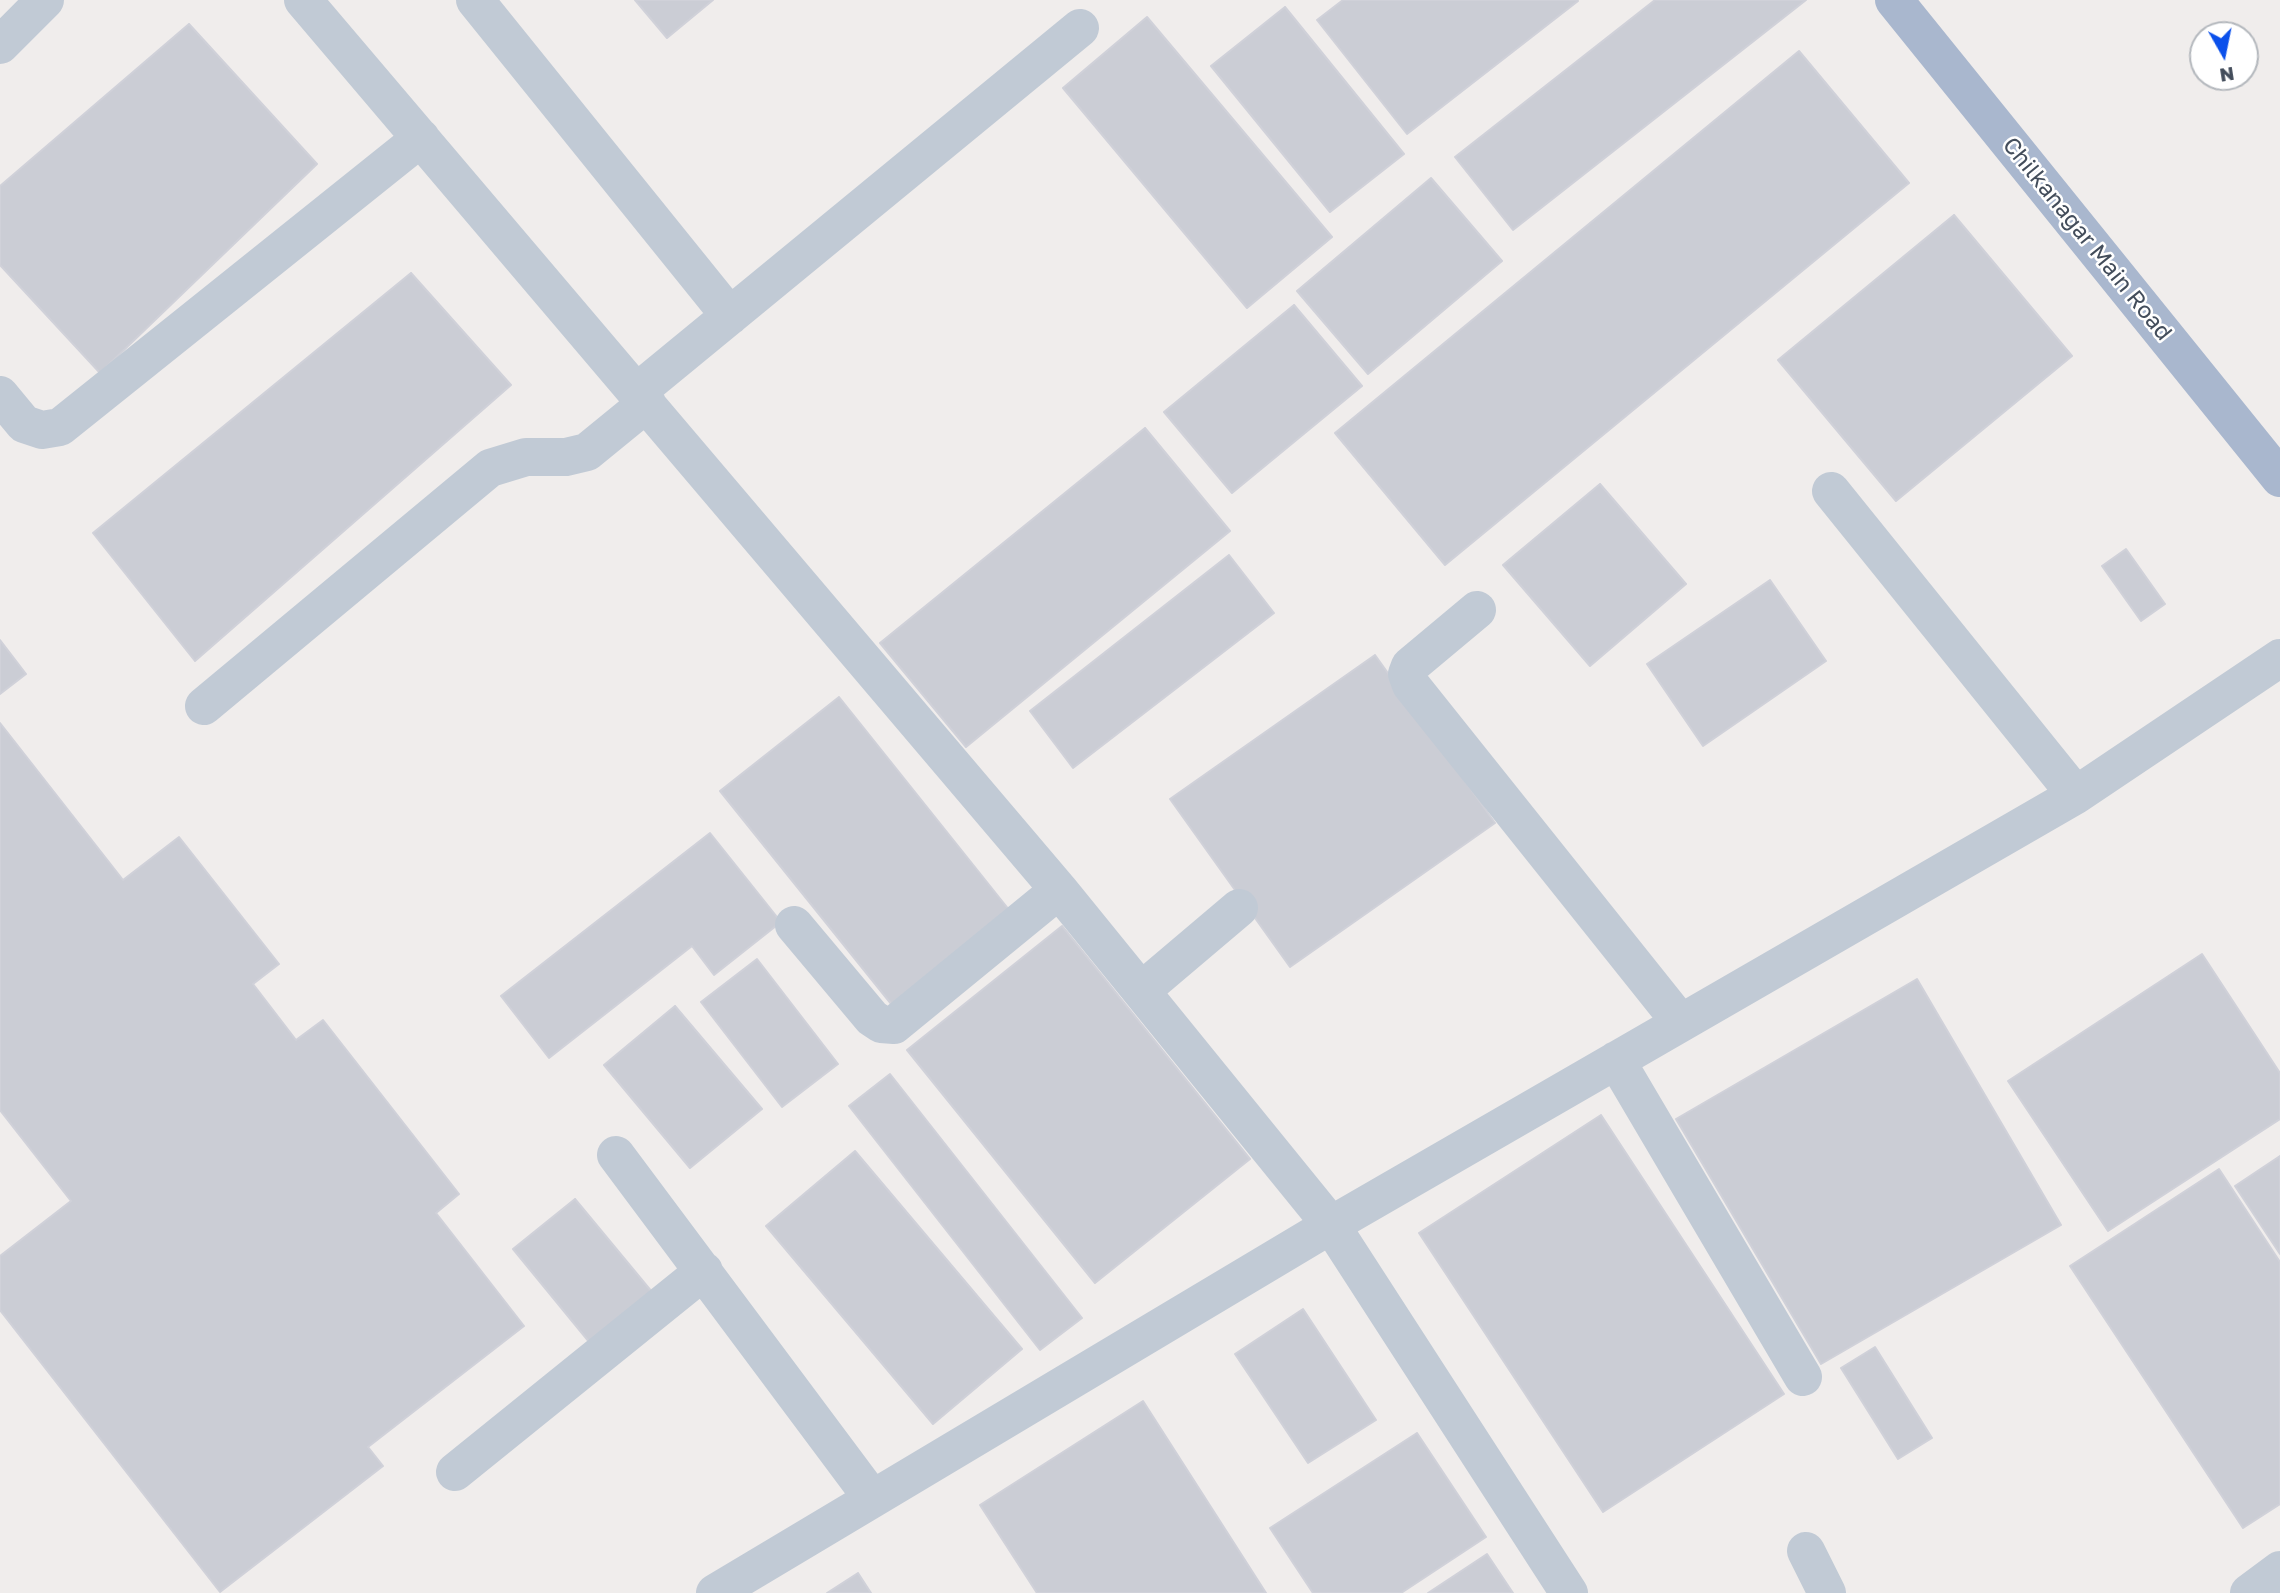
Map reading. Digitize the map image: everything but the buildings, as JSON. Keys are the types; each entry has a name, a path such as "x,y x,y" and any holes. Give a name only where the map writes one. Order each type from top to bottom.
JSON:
{"main road":[{"name":"Chilkanagar Main Road","path":"1894,0 2280,478"}],"street":[{"path":"0,45 45,0"},
{"path":"303,0 1059,890 1331,1225 1569,1593"},
{"path":"475,0 730,316"},
{"path":"204,706 490,468 526,457 566,457 587,452 730,316 1080,28"},
{"path":"0,395 24,424 42,430 60,427 421,138"},
{"path":"1831,491 2076,795"},
{"path":"1478,610 1410,666 1407,674 1410,685 1681,1023"},
{"path":"715,1593 1331,1225 2076,795 2280,658"},
{"path":"794,925 872,1018 881,1024 894,1025 1059,890"},
{"path":"1141,991 1239,908"},
{"path":"1616,1060 1803,1377"},
{"path":"617,1154 872,1498"},
{"path":"455,1472 704,1271"},
{"path":"1806,1551 1827,1593"},
{"path":"2249,1593 2280,1570"}]}
